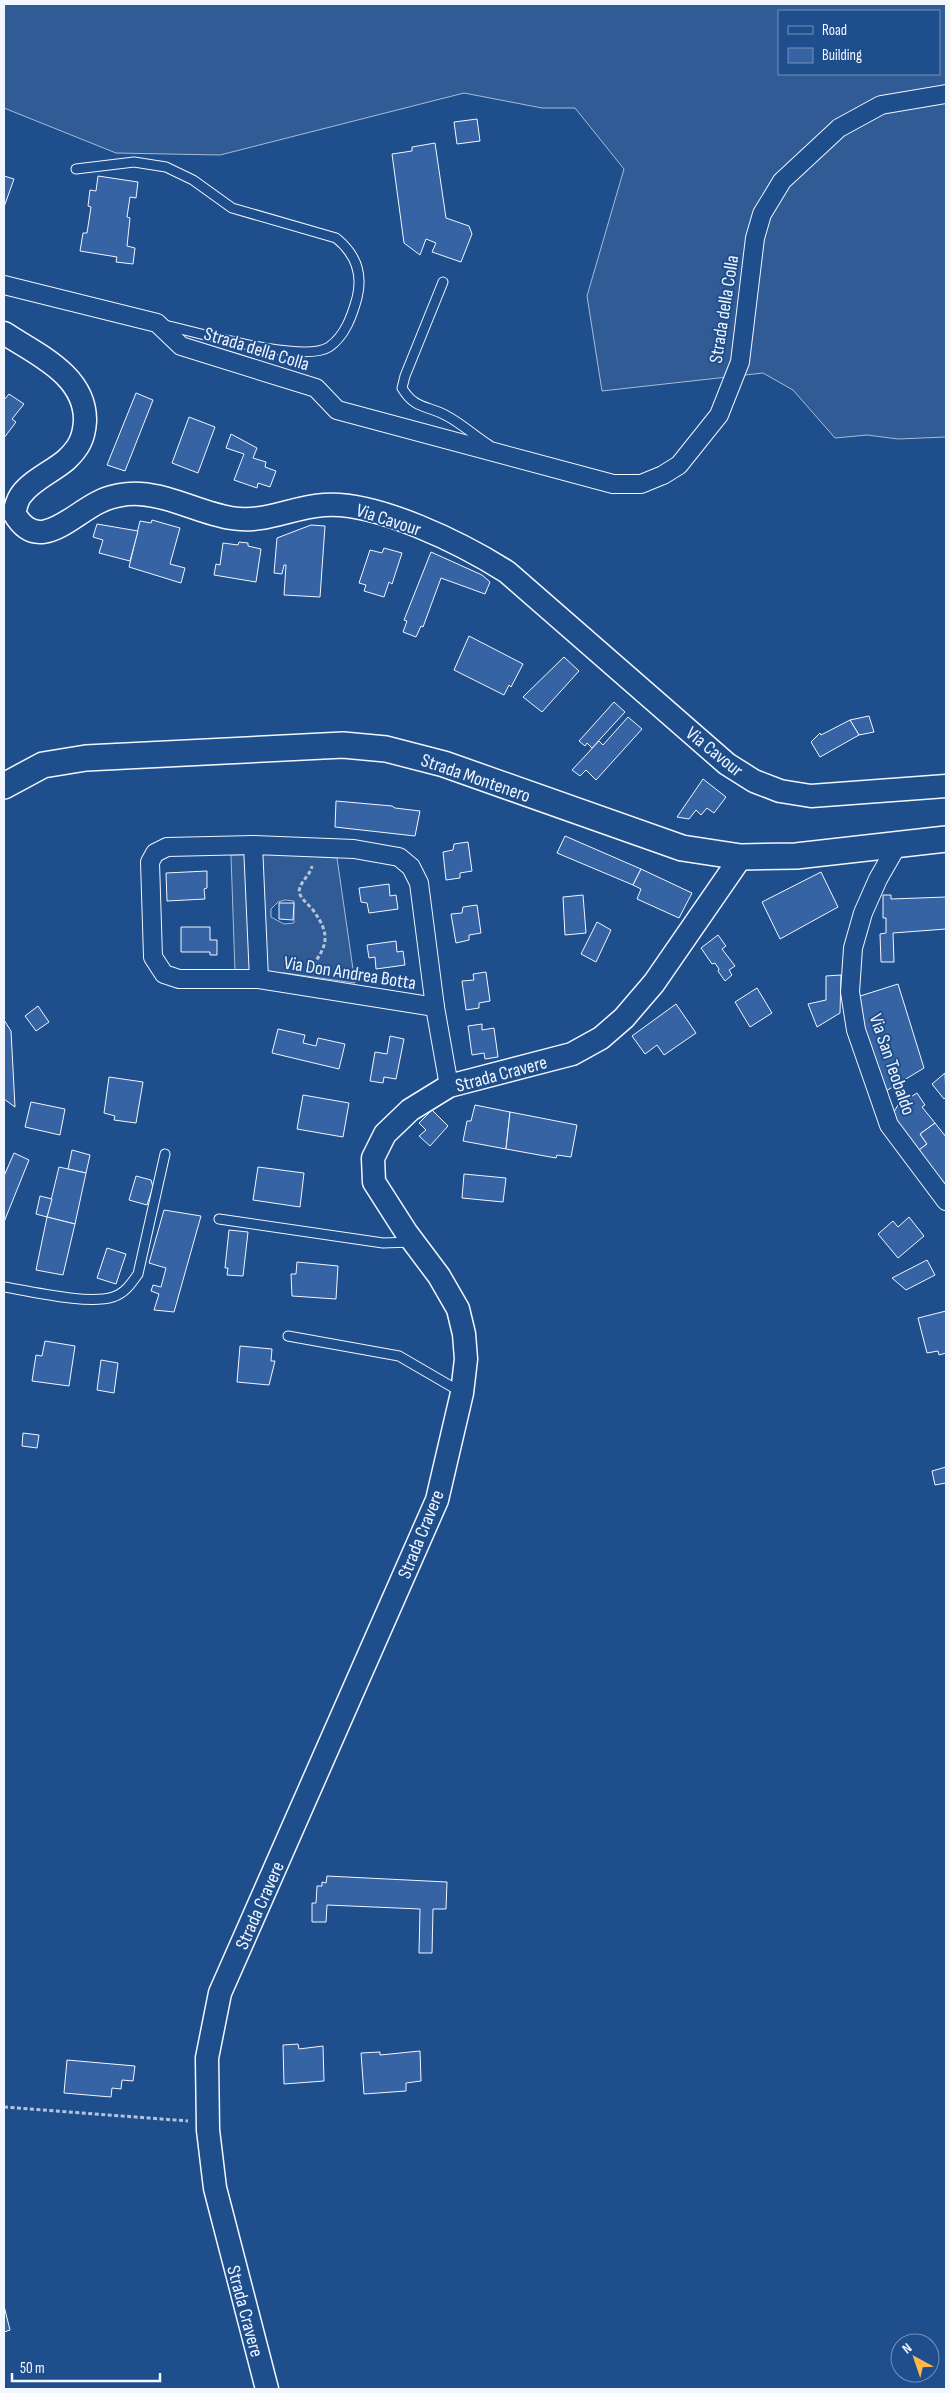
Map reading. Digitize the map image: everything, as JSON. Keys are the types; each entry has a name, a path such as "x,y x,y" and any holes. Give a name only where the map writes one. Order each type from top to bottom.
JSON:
{"main road":[{"name":"Strada Montenero","path":"4,786 43,765 86,758 343,745 386,749 444,764 682,848 741,857 796,856 946,839"}],"street":[{"name":"Strada della Colla","path":"4,285 157,323 181,346 316,388 337,410 497,451 613,484 642,484 663,475 679,465 719,415 740,362 755,238 762,214 782,181 839,128 873,109 881,105 946,94"},
{"name":"Via Cavour","path":"4,333 58,368 71,381 82,398 85,416 84,433 79,447 65,461 20,496 14,513 20,524 30,532 41,533 62,525 100,501 138,493 170,498 230,518 254,520 323,505 348,505 376,512 428,531 480,555 507,572 726,764 754,781 780,791 811,796 946,786"},
{"name":"Via San Teobaldo","path":"898,844 878,879 863,913 853,948 850,992 856,1030 889,1124 946,1201"},
{"name":"Via Don Andrea Botta","path":"253,845 259,979"},
{"name":"Via Don Andrea Botta","path":"435,1007 259,979 179,979 164,974 154,957 150,862 155,853 167,847 253,845 354,849 399,857 411,867 419,883 435,1007 449,1086"},
{"name":"Strada Cravere","path":"267,2389 215,2188 208,2122 207,2058 220,1992 437,1500 462,1393 466,1359 464,1334 458,1309 439,1276 413,1242 374,1182 373,1158 385,1134 410,1110 449,1086 572,1054 601,1038 624,1018 654,983 741,857"}],"lane":[{"path":"76,169 134,162 166,167 193,180 232,208 336,238 348,248 358,266 360,282 352,319 337,340 328,348 315,352 289,352 157,323"},
{"name":"Strada della Colla","path":"443,282 405,376 402,388 409,398 419,406 446,416 497,451"},
{"path":"4,1287 93,1298 112,1297 129,1288 138,1274 164,1154"},
{"path":"219,1219 383,1243 413,1242"},
{"path":"288,1336 399,1356 462,1393"}],"path":[{"path":"304,986 307,973 322,954 325,939 319,920 299,892 301,883 310,874 312,867 311,848"},
{"path":"4,2107 208,2122"}],"shaded area":[{"path":"4,4 946,4 946,437 898,439 867,435 835,438 793,390 763,373 602,391 587,296 624,169 575,108 542,108 464,93 220,155 116,153 4,108"},
{"path":"282,854 337,858 355,983 285,973 235,972 231,855","holes":["285,900 294,901 294,923 284,924 271,917 271,909 278,902"]}],"building":[{"path":"477,119 480,141 457,144 454,122"},
{"path":"435,143 446,218 469,226 472,234 461,262 432,252 436,243 426,239 420,255 404,243 392,154 412,151 412,147"},
{"path":"4,176 14,179 4,207"},
{"path":"98,176 138,182 136,198 130,197 127,217 130,218 127,246 135,248 133,264 116,262 117,257 80,251 83,233 87,233 91,207 88,206 90,190 96,191"},
{"path":"136,393 153,400 125,471 107,465"},
{"path":"9,394 24,404 12,419 16,422 4,438 4,400"},
{"path":"189,417 215,427 198,473 172,463"},
{"path":"231,434 257,448 253,458 266,462 265,467 276,471 270,487 258,483 257,488 234,480 244,454 226,448"},
{"path":"152,520 180,528 170,564 185,568 181,583 129,567 140,521 151,523"},
{"path":"97,524 138,531 130,561 99,553 103,540 93,537"},
{"path":"311,525 325,526 320,597 284,595 286,565 284,565 282,574 274,573 277,538"},
{"path":"239,542 248,543 248,546 261,549 256,582 214,575 216,564 220,565 223,543 238,545"},
{"path":"384,548 402,553 392,584 389,582 384,597 364,591 366,585 359,583 370,550 382,553"},
{"path":"431,552 482,575 490,582 485,594 441,578 423,627 421,626 416,637 403,632 407,621 404,620"},
{"path":"469,636 523,664 511,687 509,685 504,695 454,670"},
{"path":"564,657 579,671 542,712 523,697"},
{"path":"614,702 625,712 592,748 587,743 585,746 579,741"},
{"path":"869,716 874,732 859,735 850,720"},
{"path":"628,717 642,729 596,780 586,770 580,776 572,770 599,741 603,745"},
{"path":"850,720 859,735 820,757 811,742 820,733 821,735"},
{"path":"703,779 726,797 714,813 707,808 701,815 696,810 689,819 677,817"},
{"path":"336,801 392,806 420,811 415,836 335,827"},
{"path":"565,836 641,869 633,885 557,853"},
{"path":"468,842 472,871 460,873 460,878 446,880 443,852 453,850 454,844"},
{"path":"641,869 692,893 679,918 637,899 641,889 633,885"},
{"path":"207,871 207,888 204,889 205,899 167,901 166,873"},
{"path":"821,872 838,907 780,939 762,902"},
{"path":"389,884 390,896 396,895 398,909 369,913 367,903 361,902 359,888"},
{"path":"583,895 586,933 565,935 563,897"},
{"path":"883,895 891,895 891,899 946,897 946,929 893,933 894,962 881,962 880,934 886,933 886,918 883,918"},
{"path":"279,903 294,903 293,920 279,919"},
{"path":"477,905 481,933 469,935 469,940 456,943 451,914 462,913 463,907"},
{"path":"597,922 611,930 596,962 581,954"},
{"path":"181,927 210,927 210,940 217,940 217,955 210,955 210,952 181,952"},
{"path":"718,935 726,946 722,949 735,966 729,970 732,975 725,981 715,963 712,964 701,948"},
{"path":"396,941 397,952 403,951 405,965 376,969 375,957 369,958 367,945"},
{"path":"486,972 490,1001 479,1003 479,1008 466,1010 462,981 474,980 473,974"},
{"path":"841,975 840,1013 817,1027 808,1004 826,1000 826,976"},
{"path":"898,984 924,1068 881,1094 857,997"},
{"path":"757,988 772,1013 750,1027 735,1002"},
{"path":"676,1004 696,1033 664,1055 657,1045 645,1054 632,1036"},
{"path":"38,1006 49,1022 36,1031 25,1016"},
{"path":"4,1020 11,1031 15,1107 4,1099"},
{"path":"482,1024 482,1030 494,1028 498,1057 485,1059 484,1053 472,1055 468,1026"},
{"path":"278,1029 305,1035 303,1043 316,1046 318,1038 345,1044 339,1069 272,1053"},
{"path":"390,1036 404,1039 396,1079 384,1077 383,1083 370,1081 375,1052 387,1054"},
{"path":"945,1073 946,1097 944,1099 932,1084"},
{"path":"109,1077 143,1082 136,1123 114,1120 115,1116 104,1113"},
{"path":"917,1093 925,1105 922,1107 935,1123 920,1134 927,1144 915,1153 892,1115 898,1105"},
{"path":"303,1095 349,1103 343,1137 297,1129"},
{"path":"31,1102 65,1109 60,1135 25,1127"},
{"path":"475,1105 510,1112 506,1149 463,1141 467,1121 471,1121"},
{"path":"432,1110 448,1126 430,1146 419,1136 426,1130 419,1123"},
{"path":"510,1112 577,1125 571,1157 557,1155 556,1158 506,1149"},
{"path":"935,1123 946,1137 946,1194 915,1153 927,1144 920,1134"},
{"path":"72,1150 90,1155 86,1173 68,1169"},
{"path":"14,1153 29,1160 4,1222 4,1176"},
{"path":"59,1167 86,1173 75,1224 47,1217"},
{"path":"258,1167 304,1173 300,1207 253,1200"},
{"path":"464,1174 506,1178 503,1202 462,1198"},
{"path":"136,1176 151,1180 153,1187 147,1205 129,1200"},
{"path":"40,1196 52,1199 47,1217 36,1214"},
{"path":"164,1210 201,1216 174,1312 154,1310 159,1294 151,1291 153,1285 161,1287 166,1268 149,1263"},
{"path":"47,1217 75,1224 63,1275 36,1270"},
{"path":"909,1217 924,1236 898,1258 878,1234 893,1221 898,1227"},
{"path":"229,1230 248,1232 243,1276 227,1275 228,1268 225,1268"},
{"path":"107,1248 126,1254 116,1284 97,1278"},
{"path":"927,1260 935,1275 906,1290 892,1278"},
{"path":"297,1262 338,1266 336,1299 292,1296 291,1274 296,1274"},
{"path":"946,1311 946,1353 939,1355 938,1351 927,1353 918,1318"},
{"path":"45,1341 75,1346 69,1386 32,1381 36,1355 42,1356"},
{"path":"240,1346 272,1349 271,1361 275,1361 269,1385 237,1382"},
{"path":"101,1360 118,1363 114,1393 97,1390"},
{"path":"23,1433 39,1435 37,1448 22,1446"},
{"path":"946,1467 946,1483 935,1485 932,1471"},
{"path":"327,1876 447,1882 446,1909 433,1909 432,1953 419,1953 420,1909 327,1905 326,1922 312,1922 312,1903 316,1903 317,1886 322,1886 322,1882 326,1883"},
{"path":"298,2044 299,2049 323,2046 324,2081 284,2084 283,2045"},
{"path":"420,2051 421,2081 406,2083 406,2091 364,2094 361,2053 380,2052 380,2055"},
{"path":"67,2060 135,2066 133,2081 122,2080 121,2089 112,2088 111,2097 64,2093"},
{"path":"4,2306 10,2330 4,2332"}]}
